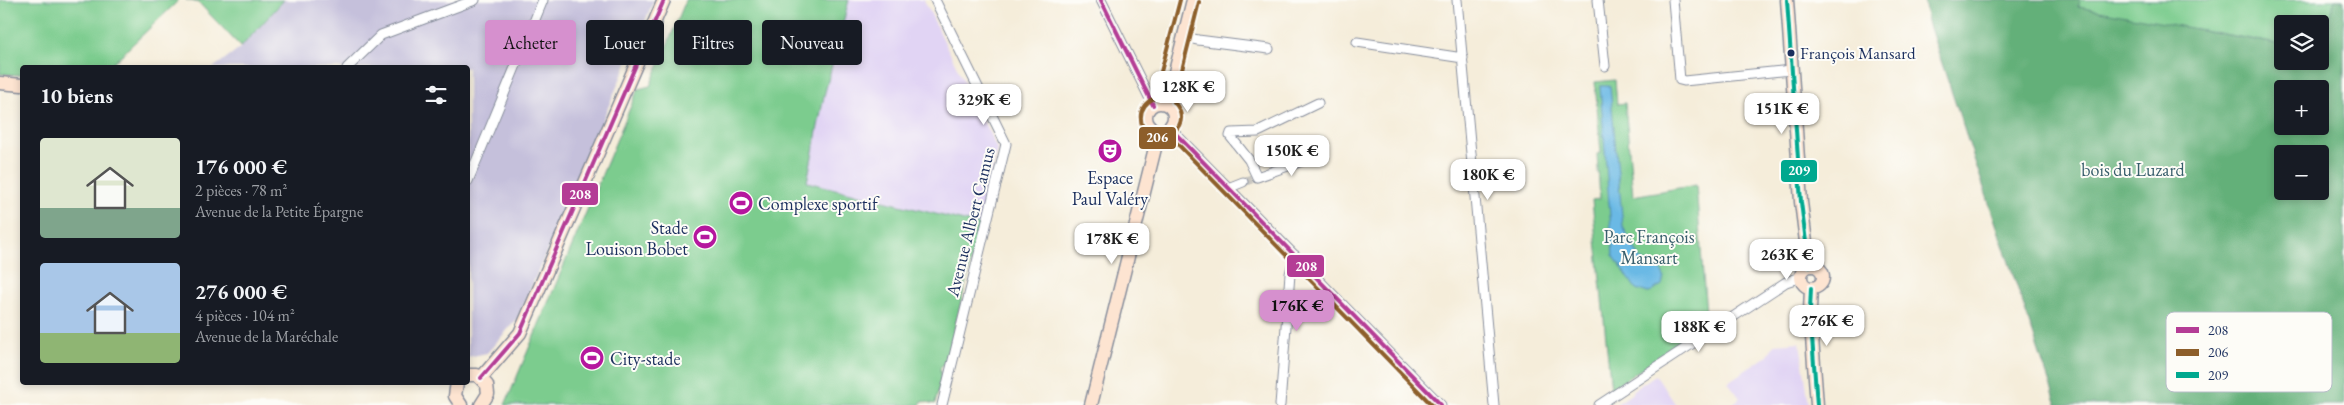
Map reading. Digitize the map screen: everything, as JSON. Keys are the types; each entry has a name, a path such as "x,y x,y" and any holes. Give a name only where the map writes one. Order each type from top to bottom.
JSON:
{"street":[{"path":"470,175 543,0"},
{"path":"482,378 520,332 664,0"},
{"name":"Avenue Albert Camus","path":"935,0 1006,144 942,405"},
{"path":"1091,405 1165,130 1175,115 1160,104 1101,0"},
{"path":"1160,104 1186,0"},
{"path":"1193,0 1184,36 1160,104 1147,112 1146,121 1151,128 1165,130 1228,188 1441,405"},
{"path":"1457,0 1494,405"},
{"path":"1598,0 1605,66"},
{"path":"1673,0 1680,80 1791,70"},
{"path":"1599,405 1786,282 1805,272 1817,267 1823,275 1821,285 1812,288 1803,284 1805,272 1801,202 1786,0"},
{"path":"350,65 381,35 470,1"},
{"path":"1184,36 1198,40 1269,49"},
{"path":"1357,42 1463,58"},
{"path":"0,83 20,85"},
{"path":"1318,103 1258,132 1236,132 1231,133 1230,136 1249,160 1257,177 1319,155"},
{"path":"1228,188 1243,182"},
{"path":"1280,405 1290,274 1295,255"},
{"path":"1812,288 1810,310 1817,405"},
{"path":"470,375 482,378 487,385 486,403"},
{"path":"457,385 455,396 461,405"}],"shaded area":[{"path":"284,0 654,0 645,20 586,20 586,65 626,65 518,318 487,353 470,357 470,65 217,65 241,47"},
{"path":"849,0 924,0 997,149 980,225 807,182 832,65 862,65 862,20 844,20"},
{"path":"1800,342 1809,405 1731,405 1740,398 1728,382 1767,356 1775,344"},
{"path":"1656,375 1676,405 1615,405 1633,393 1633,390"}],"green space":[{"path":"0,0 179,0 111,65 20,65 20,75 0,74"},
{"path":"186,0 284,0 241,47 199,3"},
{"name":"Complexe sportif","path":"686,0 849,0 844,20 762,20 762,65 832,65 807,182 980,225 947,359 940,368 941,380 935,404 922,401 920,405 505,405 638,89 650,86 659,65 664,65 664,53 674,29 674,65 752,65 752,20 678,20"},
{"name":"bois du Luzard","path":"1924,0 2079,0 2078,7 2274,44 2274,70 2329,70 2329,17 2335,0 2344,0 2344,405 2057,405 1928,22"},
{"path":"2072,0 2344,0 2329,30 2329,15 2274,15 2274,43 2197,29 2077,11"},
{"name":"Parc François Mansart","path":"1615,80 1617,104 1625,103 1633,196 1696,185 1707,326 1611,389 1592,200 1600,199 1597,154 1601,153 1595,82"}],"water":[{"path":"1600,86 1610,86 1623,227 1640,258 1644,262 1658,263 1664,277 1662,285 1648,293 1636,289 1613,255"}],"tunnel":[{"path":"1243,182 1257,177"}],"transit line":[{"name":"208","path":"481,378 520,333 664,0"},
{"name":"208","path":"1101,0 1153,105"},
{"name":"206","path":"1180,0 1154,98 1143,107 1141,115 1143,128 1158,138 1171,134 1176,130 1181,120 1181,114 1174,102 1199,2"},
{"name":"209","path":"1787,0 1801,202 1809,266"},
{"name":"208","path":"1170,128 1441,405"},
{"name":"206","path":"1166,132 1432,405"},
{"name":"209","path":"1811,288 1810,310 1817,405"}],"place":[{"name":"François Mansard","path":"1791,53"},
{"name":"Espace Paul Valéry","path":"1110,151"},
{"name":"Complexe sportif","path":"741,203"},
{"name":"Stade Louison Bobet","path":"705,237"},
{"name":"City-stade","path":"592,358"}]}
